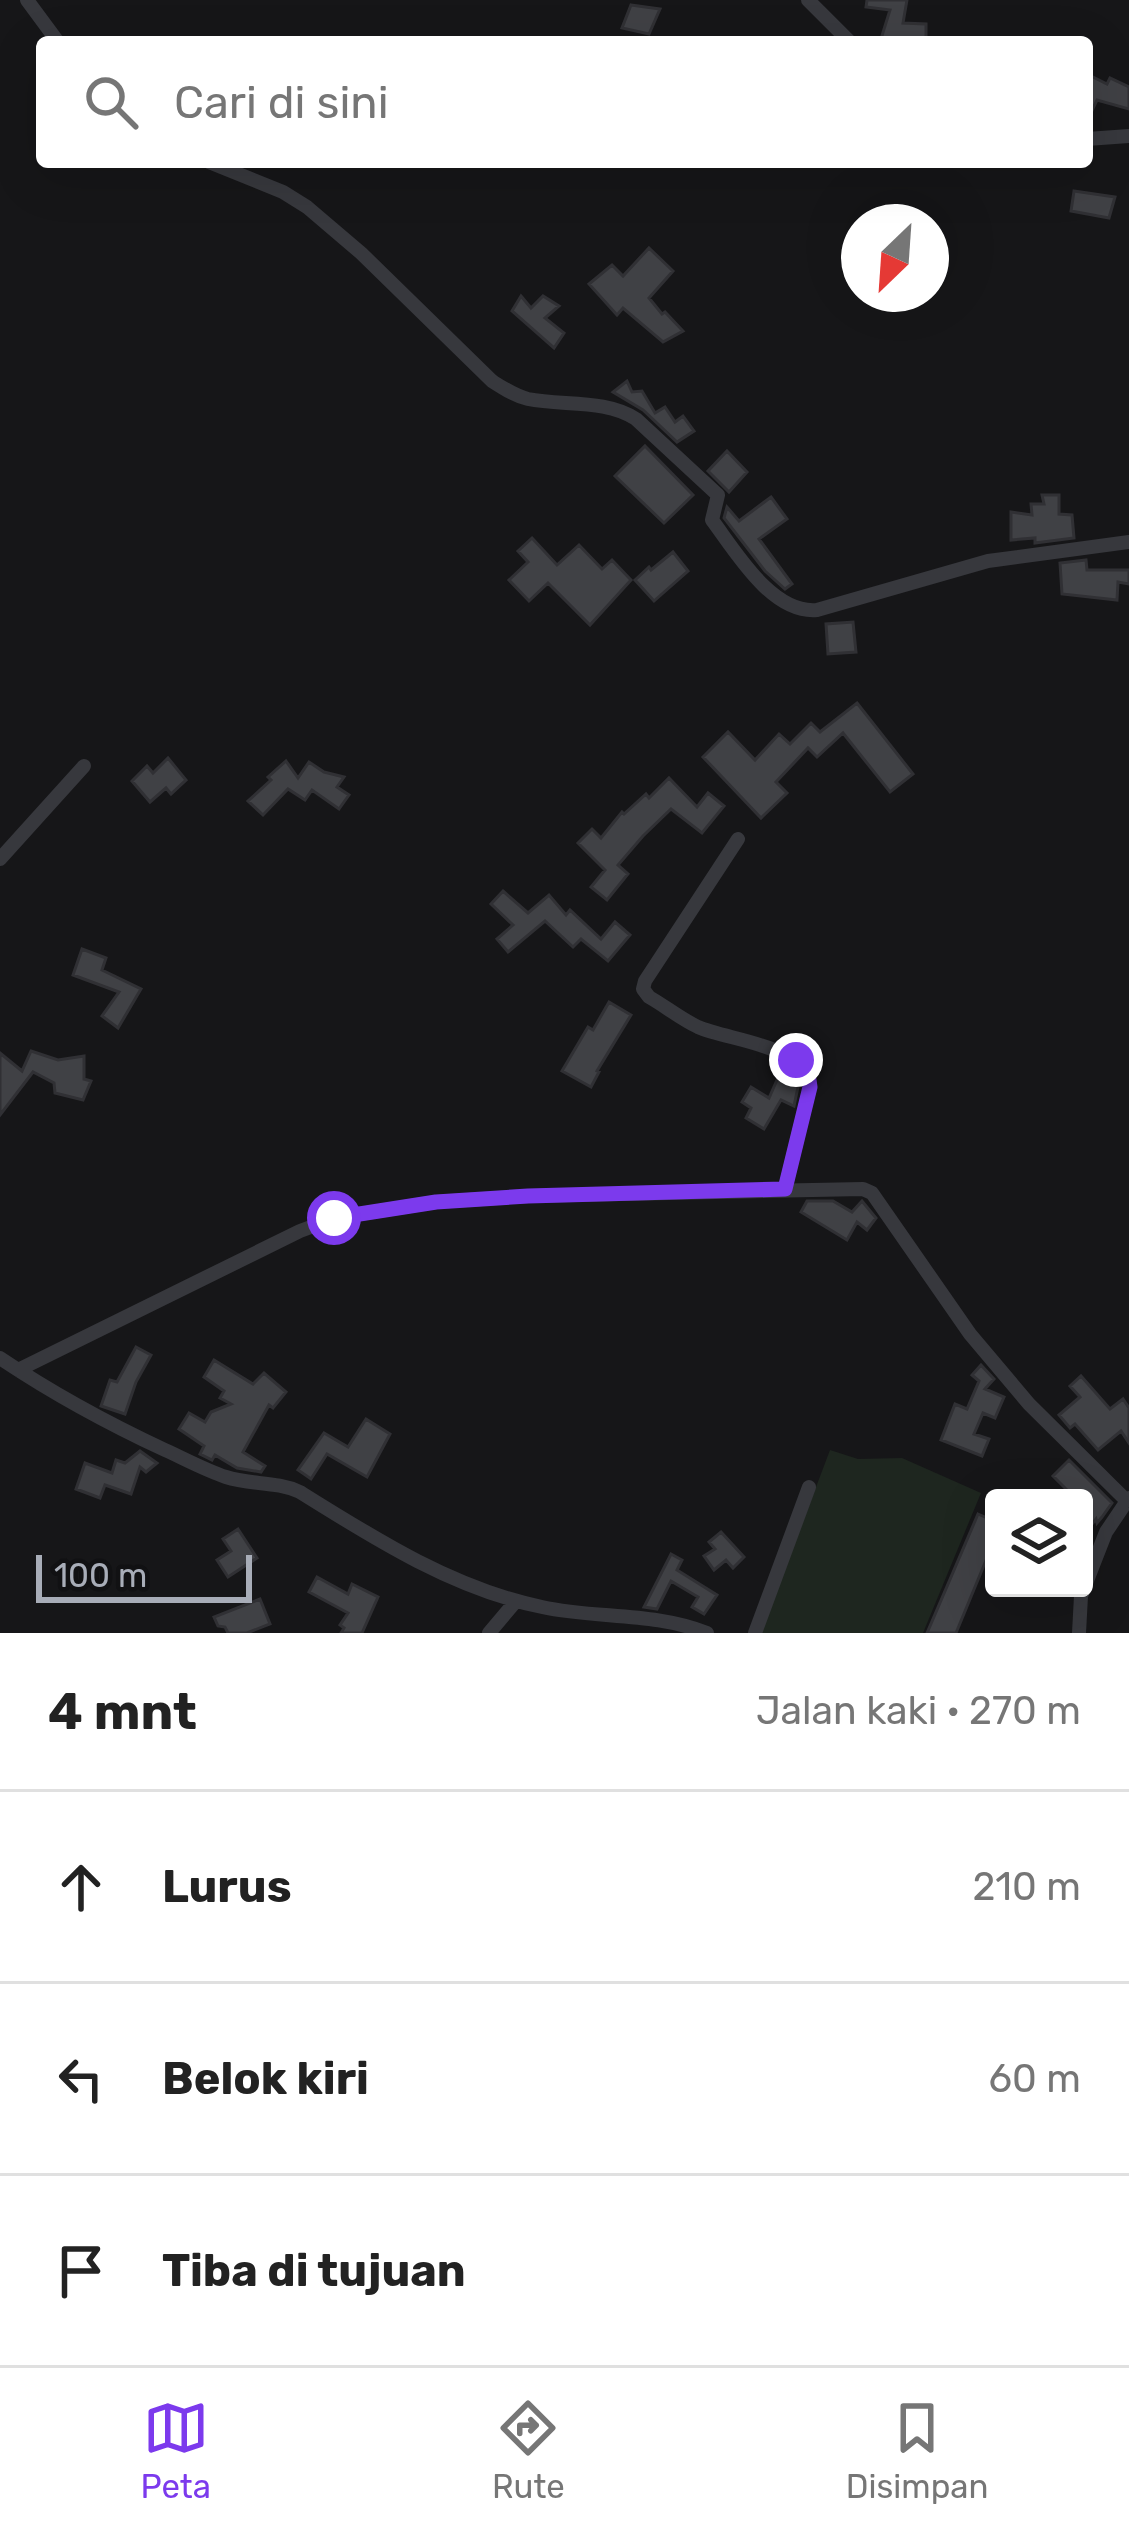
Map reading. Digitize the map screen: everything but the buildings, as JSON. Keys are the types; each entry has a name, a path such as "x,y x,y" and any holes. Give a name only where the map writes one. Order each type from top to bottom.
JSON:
{"street":[{"path":"27,0 54,36"},
{"path":"808,0 844,36"},
{"path":"1093,139 1129,136"},
{"path":"223,168 307,207 505,389 529,399 622,410 636,419 718,495 712,520 766,589 792,607 817,610 988,561 1129,542"},
{"path":"2,853 84,766"},
{"path":"737,839 644,989 649,997 695,1025 787,1054 803,1066 810,1087 785,1189"},
{"path":"18,1370 334,1218 436,1202 528,1196 852,1187 872,1193 970,1334 1029,1404 1128,1500 1106,1532 1081,1596 1079,1633"},
{"path":"0,1358 100,1420 227,1478 291,1487 446,1576 516,1601 573,1613 664,1620 706,1633"},
{"path":"755,1633 808,1487"},
{"path":"489,1633 516,1601"}],"shaded area":[{"path":"830,1450 858,1459 902,1458 981,1493 923,1633 761,1633"}],"route":[{"path":"334,1218 436,1202 528,1196 785,1189 811,1079 796,1060"}]}
